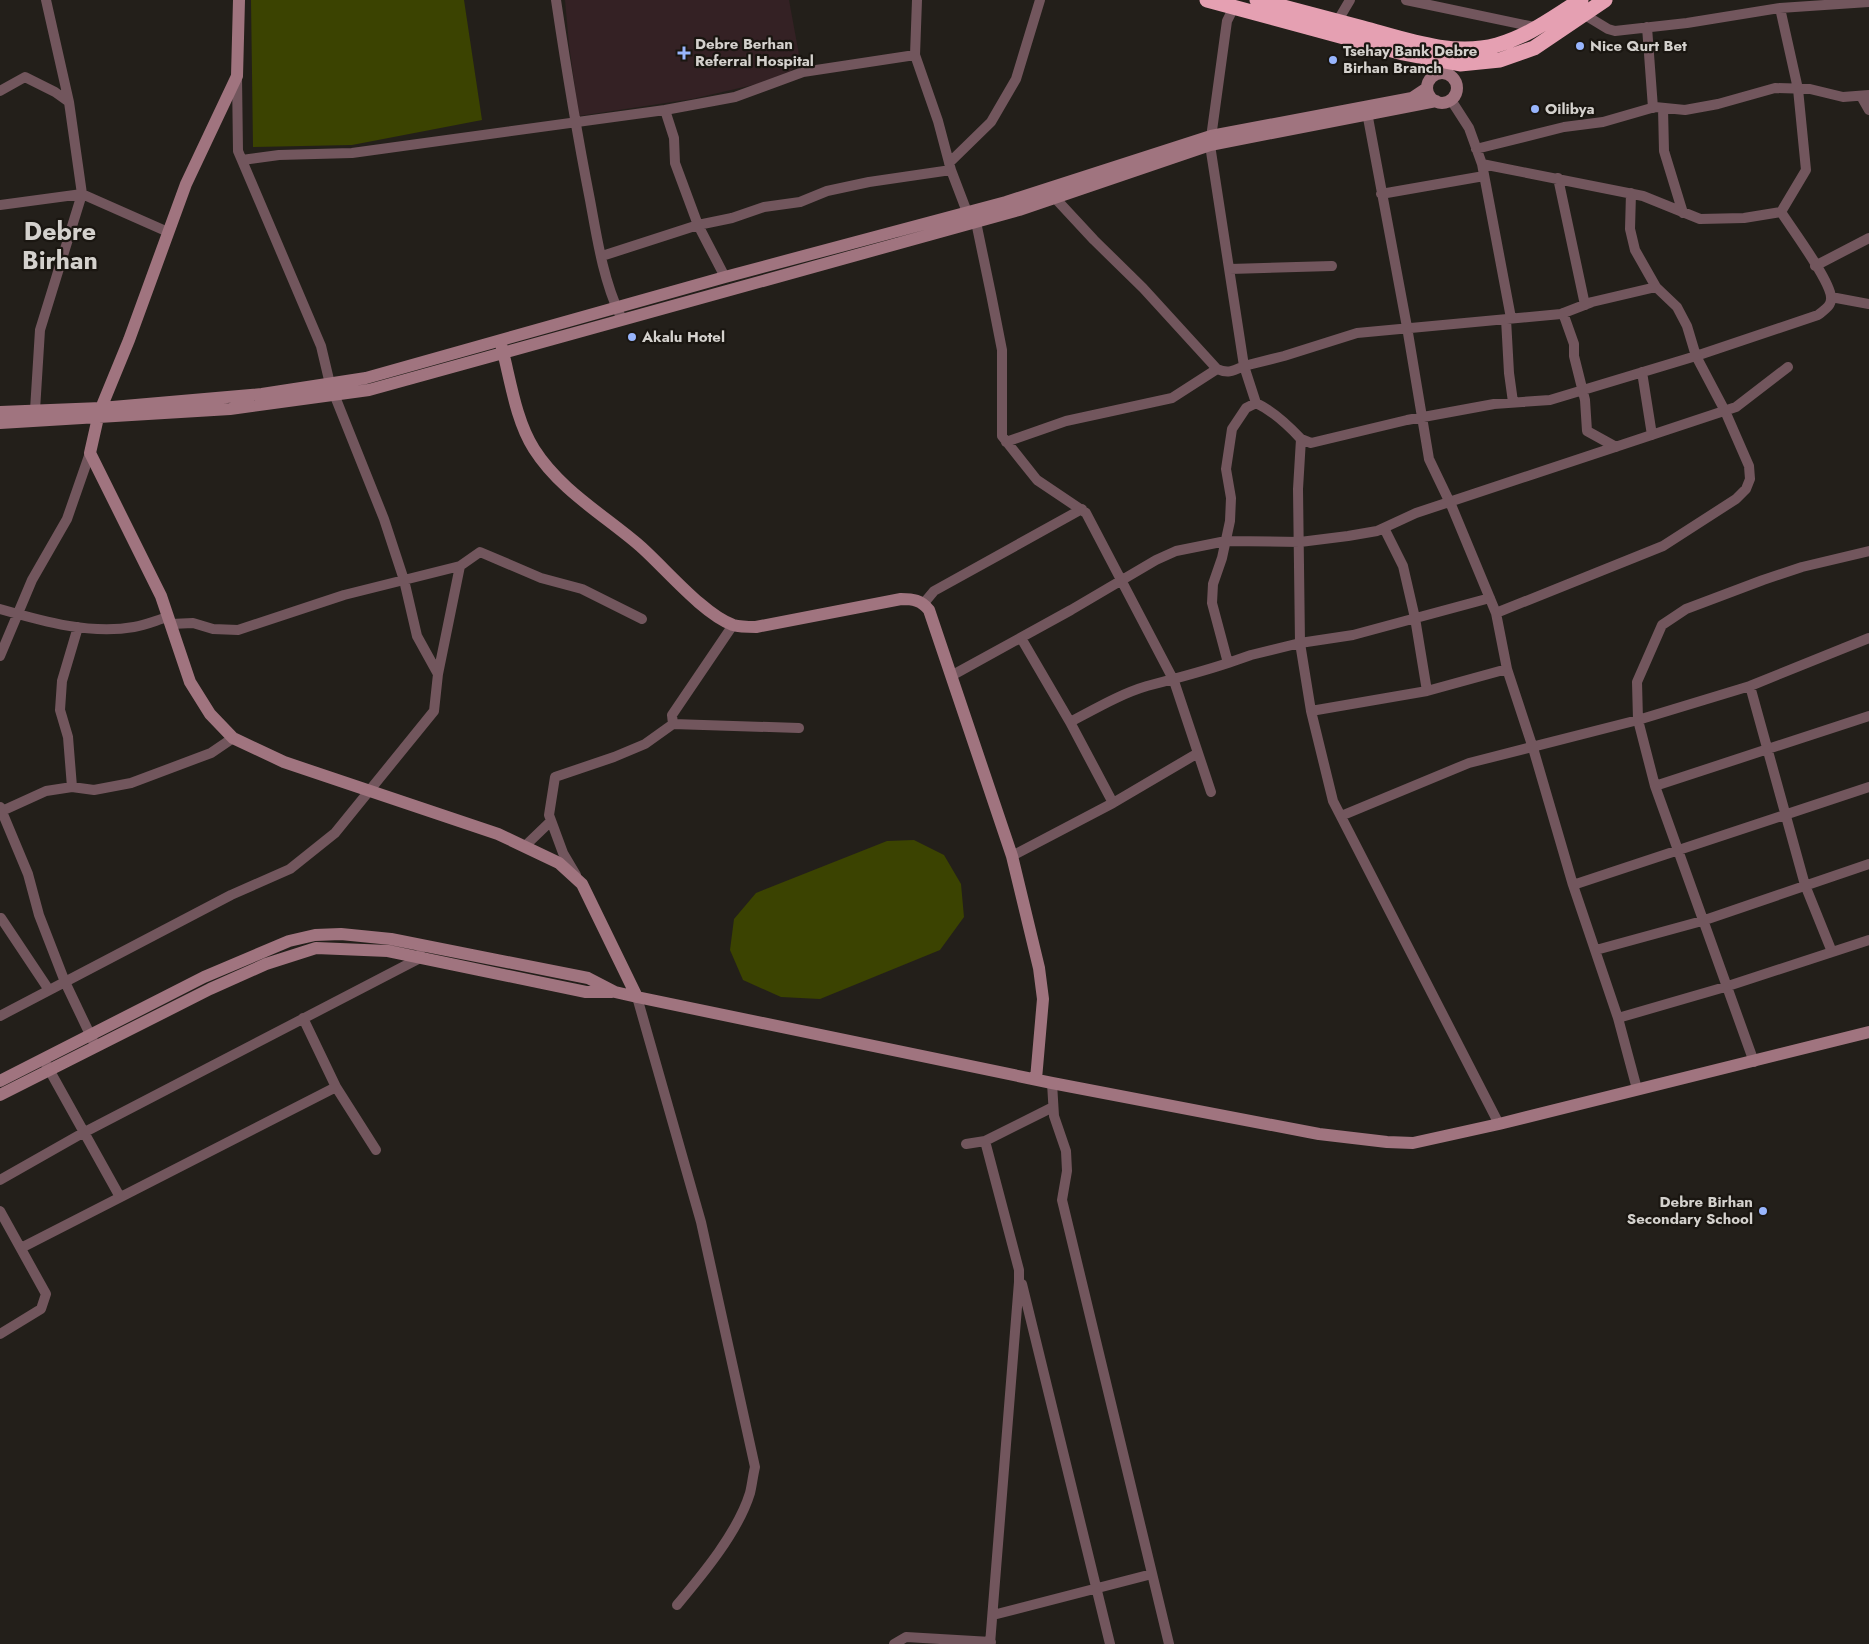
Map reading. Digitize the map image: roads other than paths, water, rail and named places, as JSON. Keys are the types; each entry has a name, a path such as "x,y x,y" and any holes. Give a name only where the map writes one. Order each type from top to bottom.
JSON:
{"highway":[{"path":"1207,0 1229,3 1434,53 1460,57 1496,45 1544,33 1577,5 1605,0"},
{"path":"1257,0 1337,22 1434,53"}],"street":[{"path":"35,410 40,330 82,194 68,102 46,0"},
{"path":"239,0 238,151 304,300 322,346 333,390 384,519 404,580 417,636 438,674"},
{"path":"556,0 575,123 602,256 619,314"},
{"path":"917,0 914,55 938,121 950,167 967,212 976,222 1002,350 1002,436 1036,480 1086,512 1174,681 1211,792"},
{"path":"602,256 698,225 732,218 764,207 800,202 835,189 950,167 991,122 1016,79 1040,0"},
{"path":"1337,22 1350,0"},
{"path":"1406,0 1544,33"},
{"path":"1577,5 1608,29 1615,31 1686,23 1780,8 1869,2"},
{"path":"1229,3 1211,141 1244,366 1256,403 1265,407 1290,427 1301,439 1311,443 1422,418 1513,402 1550,400 1696,356 1818,315 1829,306 1831,297 1815,266 1781,212"},
{"path":"1780,8 1798,89 1806,170 1781,212"},
{"path":"1647,27 1664,151 1683,213"},
{"path":"1434,53 1429,95 1436,101"},
{"path":"242,160 278,155 352,153 665,110 735,97 803,72 914,55"},
{"path":"619,314 725,277 967,212 1211,141 1367,111 1450,100 1456,93 1460,57"},
{"path":"1367,111 1412,98 1430,82 1446,73 1456,83"},
{"path":"0,656 32,580 67,519 90,453 100,414 186,184 237,76"},
{"path":"0,92 25,77 56,92 68,102"},
{"path":"0,85 0,92"},
{"path":"1476,149 1658,108 1685,110 1718,104 1775,88 1810,89 1843,97 1865,96 1869,110"},
{"path":"1450,100 1470,128 1482,164 1508,319 1509,373 1513,402"},
{"path":"665,110 674,138 675,163 698,225 725,277"},
{"path":"1367,111 1429,459 1450,502 1496,613 1506,669 1533,748 1573,885 1618,1018 1637,1089"},
{"path":"0,423 100,414 230,409 333,390 369,390 502,346 976,222 1055,198 1211,141"},
{"path":"1482,164 1631,193 1700,220 1744,218 1781,212"},
{"path":"1381,194 1484,176"},
{"path":"1558,178 1585,305"},
{"path":"1496,613 1663,546 1736,499 1746,489 1750,479 1749,466 1725,411 1696,356 1687,326 1677,307 1656,287 1635,250 1630,229 1631,193"},
{"path":"0,205 82,194 168,232"},
{"path":"1055,198 1094,240 1144,288 1217,369 1225,372 1284,356 1357,332 1563,313 1585,305 1656,287"},
{"path":"1815,266 1869,238"},
{"path":"1230,269 1332,266"},
{"path":"1831,297 1869,304"},
{"path":"1563,313 1574,344 1574,356 1583,389 1587,431 1616,447"},
{"path":"502,346 521,422 533,448 548,468 563,484 639,546 703,605 733,625 756,627 901,599 913,599 924,603 929,610 1012,856 1039,968 1043,999 1036,1079"},
{"path":"951,676 1156,560 1176,551 1226,541 1300,542 1348,536 1384,528 1416,513 1736,407 1788,368"},
{"path":"1006,442 1066,421 1172,398 1217,369"},
{"path":"1642,372 1652,435"},
{"path":"1228,663 1212,603 1213,584 1226,541 1231,498 1226,469 1232,429 1246,408 1256,403"},
{"path":"0,412 35,410 100,414"},
{"path":"1301,439 1298,489 1300,644 1311,711 1333,801 1499,1124"},
{"path":"90,453 161,596 190,682 210,714 233,738 284,762 498,834 559,863 582,884"},
{"path":"924,603 934,591 1082,509"},
{"path":"1384,528 1402,566 1415,618 1427,691"},
{"path":"1754,1062 1725,987 1655,786 1638,720 1637,682 1662,625 1686,609 1802,567 1869,551"},
{"path":"0,609 78,627 134,627 169,621 193,623 213,629 238,630 344,596 460,566 480,552 541,578 582,589 642,619"},
{"path":"0,1016 231,894 290,869 335,833 434,711 438,674 460,566"},
{"path":"1070,722 1116,698 1146,687 1174,681 1251,654 1353,635 1490,598"},
{"path":"673,724 672,714 733,625"},
{"path":"72,787 68,737 60,710 62,681 78,627"},
{"path":"1021,638 1070,722 1113,803"},
{"path":"1341,816 1469,763 1638,720 1750,686 1869,638"},
{"path":"1311,711 1427,691 1506,669"},
{"path":"1750,686 1805,885 1832,952"},
{"path":"1655,786 1869,716"},
{"path":"676,1605 700,1577 737,1521 750,1493 754,1466 701,1222 637,997 582,884 563,854 549,815 554,777 614,757 645,744 673,724 800,728"},
{"path":"93,1041 65,982 39,916 28,874 1,809 46,792 72,787 94,790 131,783 211,753 233,738"},
{"path":"1012,856 1113,803 1198,753"},
{"path":"1573,885 1869,787"},
{"path":"525,846 551,821"},
{"path":"1596,950 1702,921 1869,864"},
{"path":"1,918 49,990"},
{"path":"1618,1018 1725,987 1869,940"},
{"path":"0,1095 46,1065 93,1041 210,988 294,953 316,948 338,947 388,951 421,951 586,992 615,992 880,1045 1052,1083 1319,1134 1387,1142 1413,1142 1499,1124 1869,1032"},
{"path":"0,1180 85,1132 303,1018 421,951"},
{"path":"303,1018 336,1088 376,1150"},
{"path":"46,1065 120,1197"},
{"path":"0,1081 46,1065"},
{"path":"1052,1083 1054,1116 1066,1151 1067,1171 1062,1200 1168,1644"},
{"path":"21,1248 336,1088"},
{"path":"966,1144 985,1141 1053,1107"},
{"path":"985,1141 1019,1270 1110,1644"},
{"path":"0,1211 46,1294 41,1309 0,1334"},
{"path":"894,1644 906,1637 935,1641 990,1643 1019,1270"},
{"path":"993,1615 1152,1574"}],"place":[{"name":"Nice Qurt Bet","path":"1580,46"},
{"name":"Debre Berhan Referral Hospital","path":"684,53"},
{"name":"Tsehay Bank Debre Birhan Branch","path":"1333,60"},
{"name":"Oilibya","path":"1535,109"},
{"name":"Akalu Hotel","path":"632,337"},
{"name":"Debre Birhan Secondary School","path":"1763,1211"}],"district":[{"name":"Debre Birhan","path":"60,246"}]}
